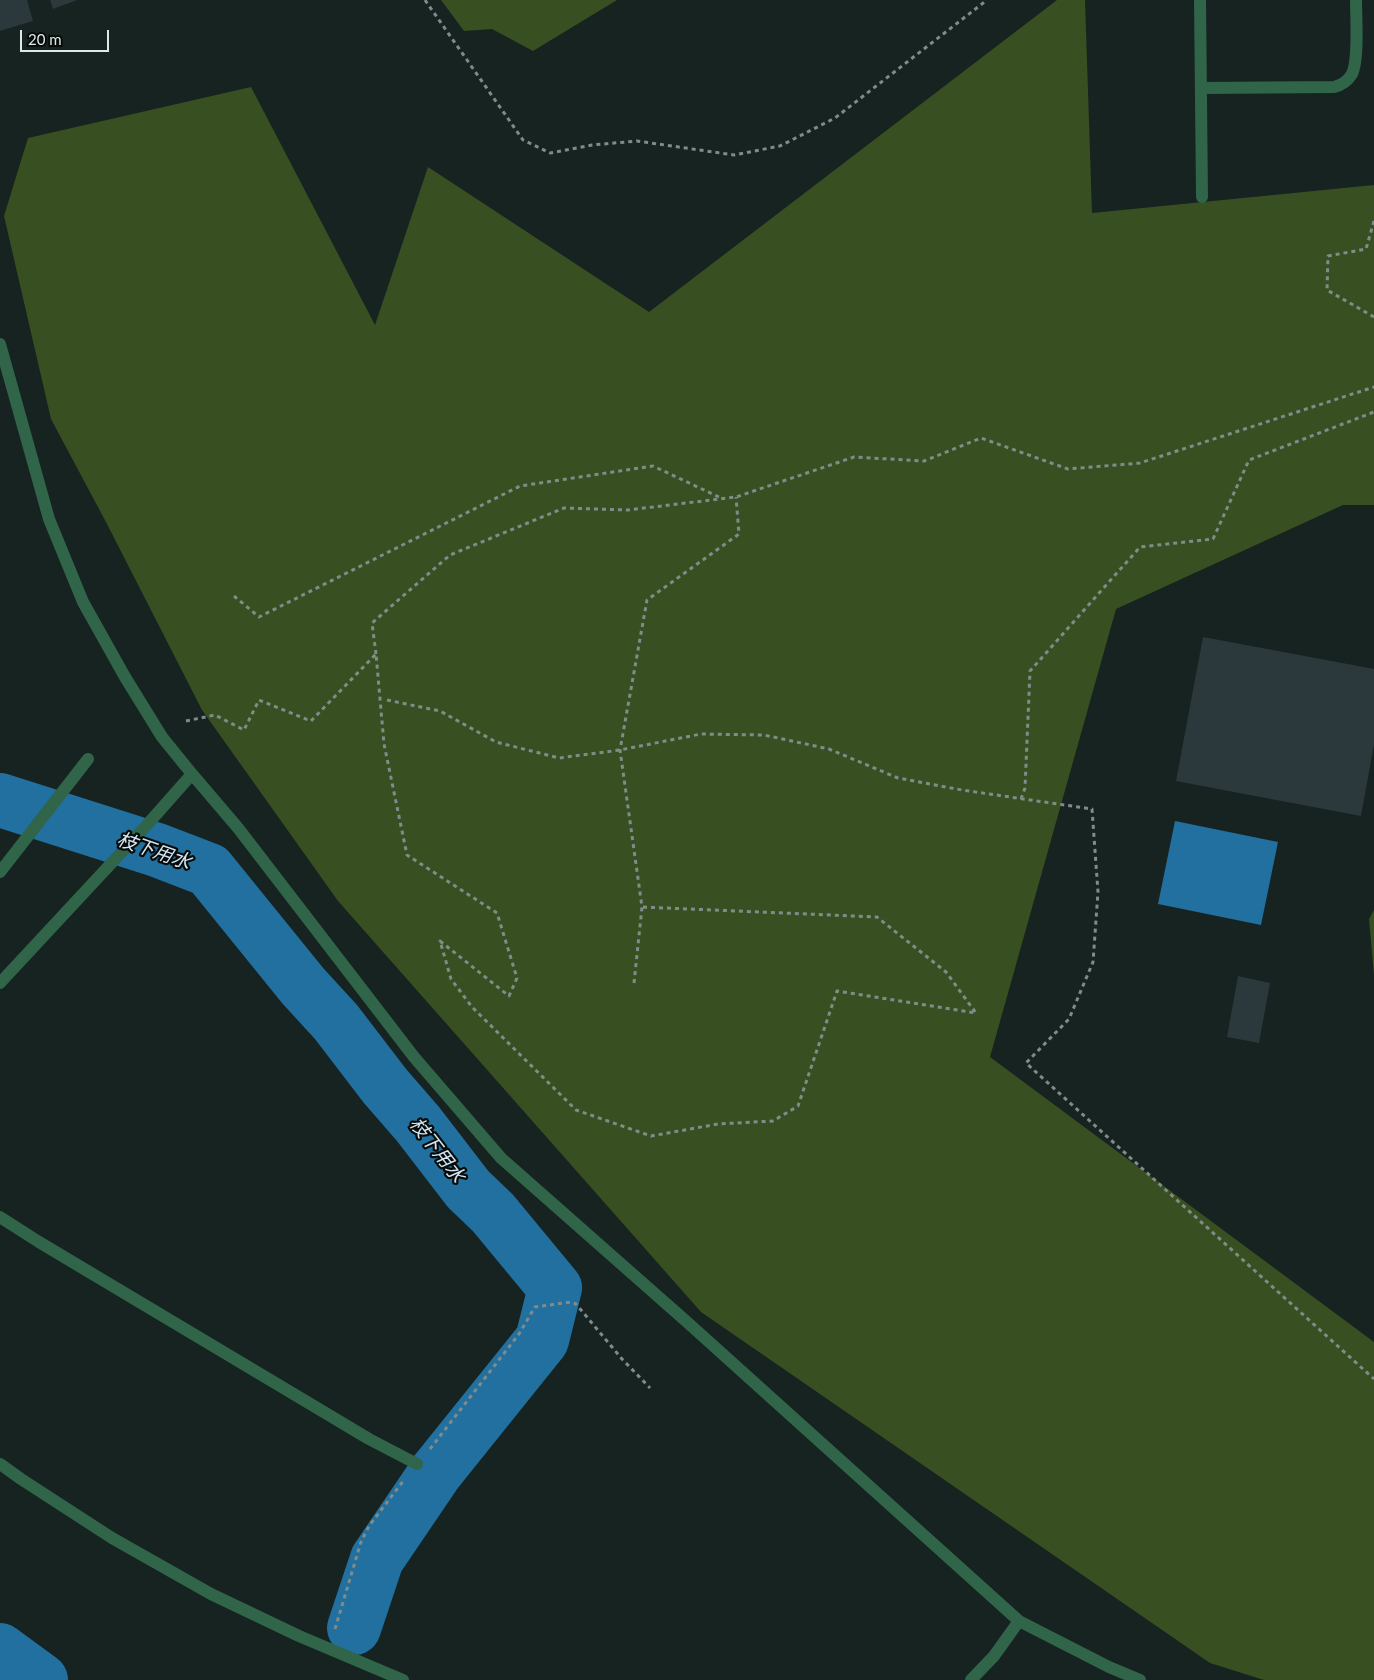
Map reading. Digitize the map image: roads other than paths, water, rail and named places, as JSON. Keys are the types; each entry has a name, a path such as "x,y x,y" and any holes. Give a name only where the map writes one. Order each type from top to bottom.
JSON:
{"street":[{"path":"1200,0 1202,196"},
{"path":"1201,88 1334,87 1342,85 1351,75 1355,63 1356,0"},
{"path":"0,344 49,519 83,602 125,677 162,737 238,828 414,1057 501,1158 1019,1621 1109,1667 1140,1680"},
{"path":"0,872 88,759"},
{"path":"0,983 192,774"},
{"path":"0,1217 361,1434 417,1464"},
{"path":"0,1464 112,1538 211,1594 329,1649 402,1680"},
{"path":"971,1680 994,1656 1019,1621"}],"water":[{"path":"1175,821 1278,842 1261,925 1158,904"}],"waterway":[{"name":"枝下用水","path":"0,800 157,850 209,870 303,986 336,1022 468,1189 493,1213 555,1288 542,1340 436,1472 377,1559 354,1628"},
{"path":"0,1650 41,1680"}]}
